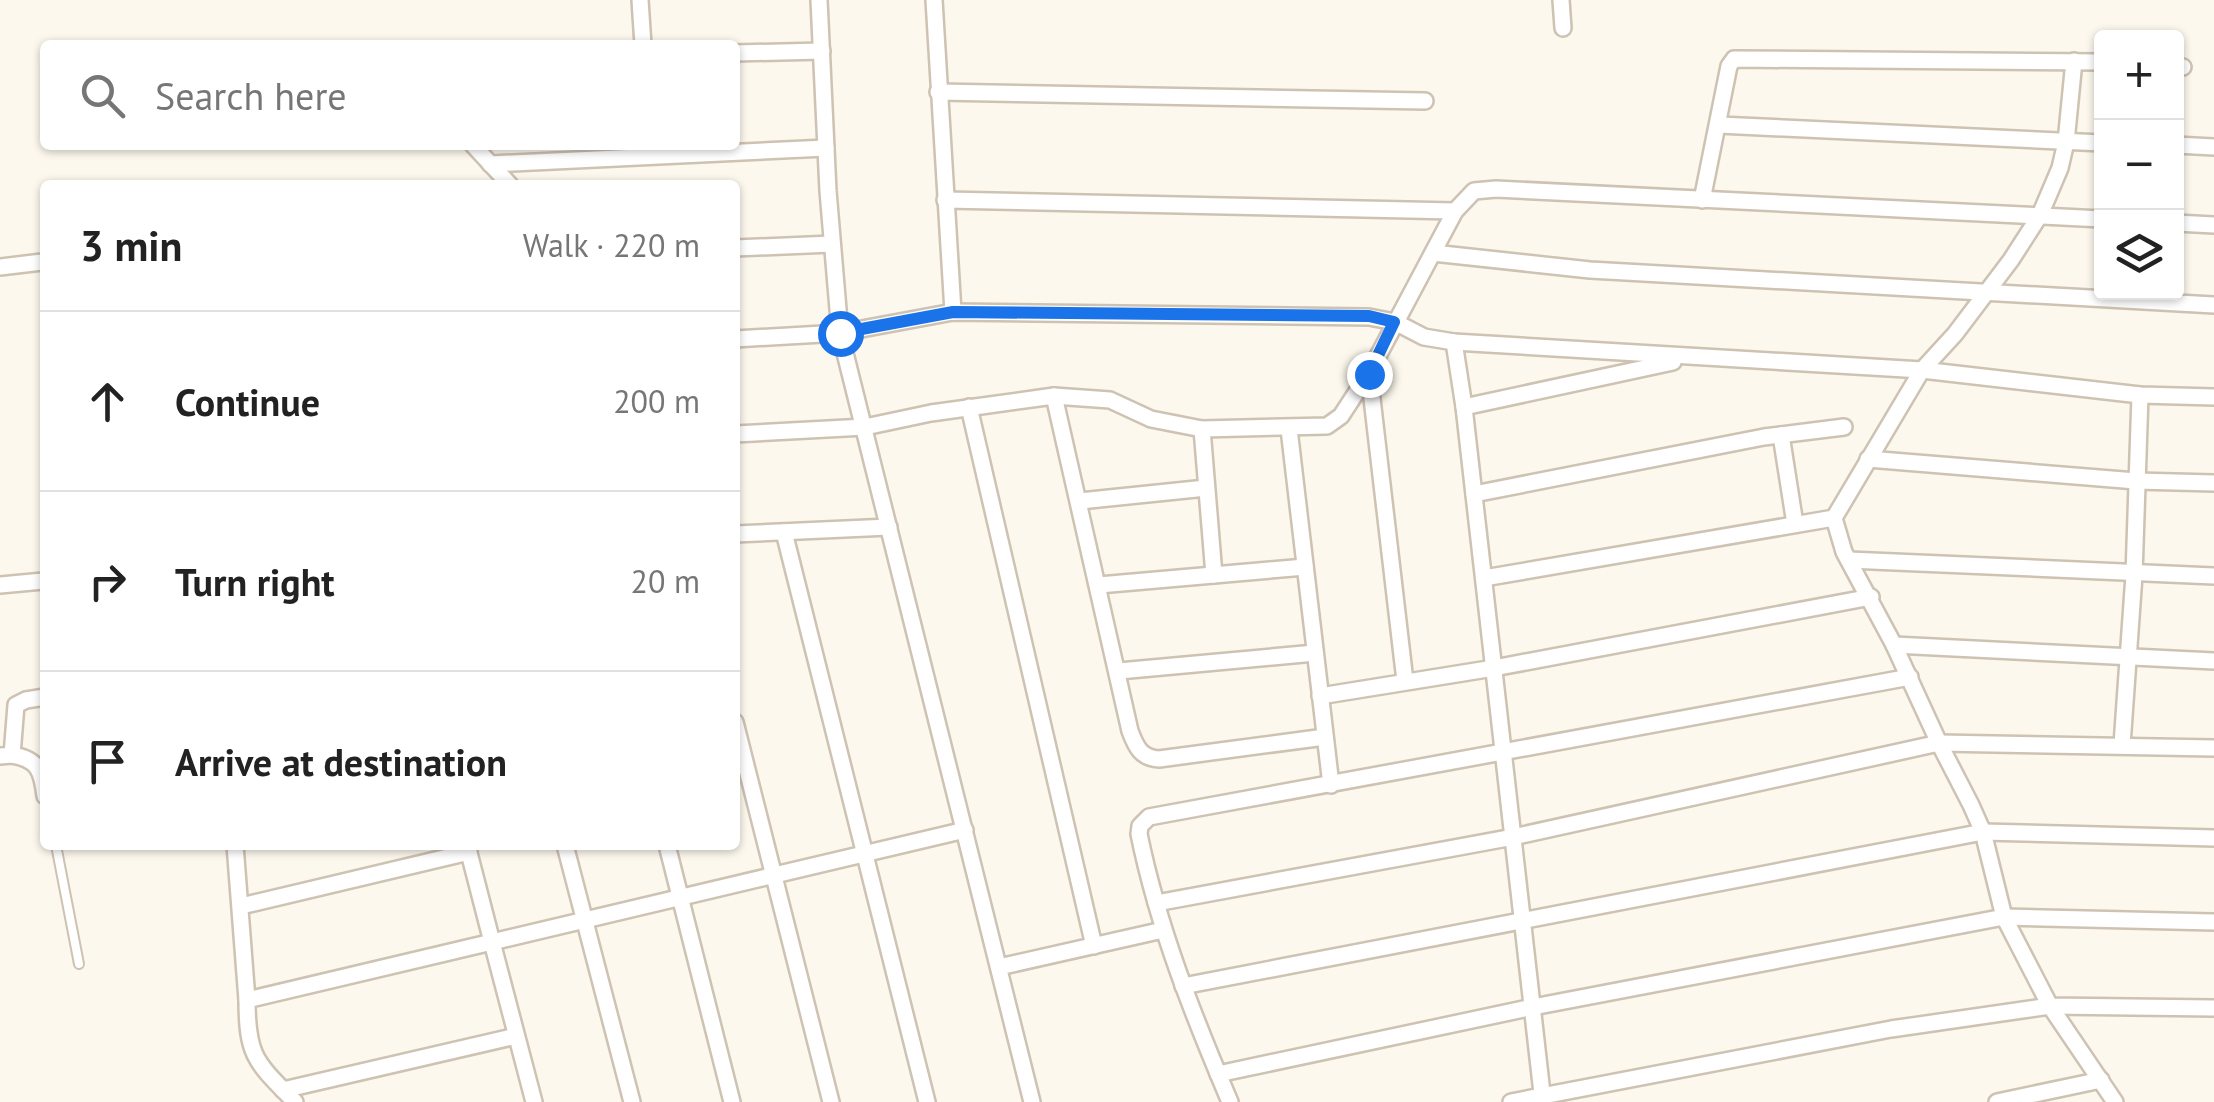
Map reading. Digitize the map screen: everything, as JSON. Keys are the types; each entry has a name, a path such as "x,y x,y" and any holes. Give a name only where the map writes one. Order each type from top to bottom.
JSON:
{"street":[{"path":"640,0 643,40"},
{"path":"819,0 840,333 1032,1102"},
{"path":"934,0 953,312"},
{"path":"1560,0 1563,28"},
{"path":"740,53 822,50"},
{"path":"1702,200 1728,66 1739,58 2094,62"},
{"path":"2074,61 2066,142 2060,168 2040,215 1987,292 1922,370 1834,518 1839,541 1894,644 1983,832 2004,917 2050,1006 2115,1102"},
{"path":"938,92 1426,101"},
{"path":"1719,125 2094,143"},
{"path":"2184,145 2214,147"},
{"path":"490,164 826,148"},
{"path":"477,150 505,180"},
{"path":"740,434 865,427 1054,396 1110,400 1151,420 1202,429 1327,426 1335,421 1369,374 1455,211 1474,191 2094,218"},
{"path":"945,200 1455,211"},
{"path":"2184,223 2214,225"},
{"path":"740,248 832,244"},
{"path":"1434,253 1590,270 2214,305"},
{"path":"0,267 40,262"},
{"path":"740,339 840,333 953,312 1369,316 1424,336 1454,342 1922,370 2140,395 2214,397"},
{"path":"1454,342 1543,1099"},
{"path":"1464,408 1692,358"},
{"path":"1369,374 1405,682"},
{"path":"2122,745 2134,574 2140,395"},
{"path":"1054,396 1134,743 1150,758 1326,737"},
{"path":"969,408 1094,946"},
{"path":"1474,494 1844,426"},
{"path":"1202,429 1214,575"},
{"path":"1289,429 1331,785"},
{"path":"1781,436 1795,524"},
{"path":"1868,459 2136,481 2214,483"},
{"path":"1080,500 1206,488"},
{"path":"1484,578 1834,518"},
{"path":"740,534 889,527"},
{"path":"784,532 927,1102"},
{"path":"1849,560 2214,576"},
{"path":"1099,585 1305,566"},
{"path":"0,585 40,581"},
{"path":"1320,696 1494,668 1870,597"},
{"path":"1894,644 2214,661"},
{"path":"1119,671 1316,654"},
{"path":"1230,1102 1163,930 1139,834 1140,826 1149,817 1910,677"},
{"path":"40,698 16,705 6,756 26,758 40,769"},
{"path":"740,741 831,1102"},
{"path":"1156,903 1513,838 1938,743 2214,748"},
{"path":"247,1000 965,830"},
{"path":"1183,986 1983,832 2214,838"},
{"path":"236,850 251,1050 259,1065 289,1096 516,1036"},
{"path":"241,906 460,850"},
{"path":"469,850 534,1102"},
{"path":"566,850 632,1102"},
{"path":"668,850 732,1102"},
{"path":"1218,1074 1532,1007 2004,917 2214,922"},
{"path":"999,967 1163,930"},
{"path":"1511,1102 1543,1099 1891,1029 2050,1006 2214,1008"},
{"path":"1997,1102 2101,1080"}],"lane":[{"path":"57,850 79,964"}],"route":[{"path":"840,333 953,312 1369,316 1394,322 1369,374"}]}
